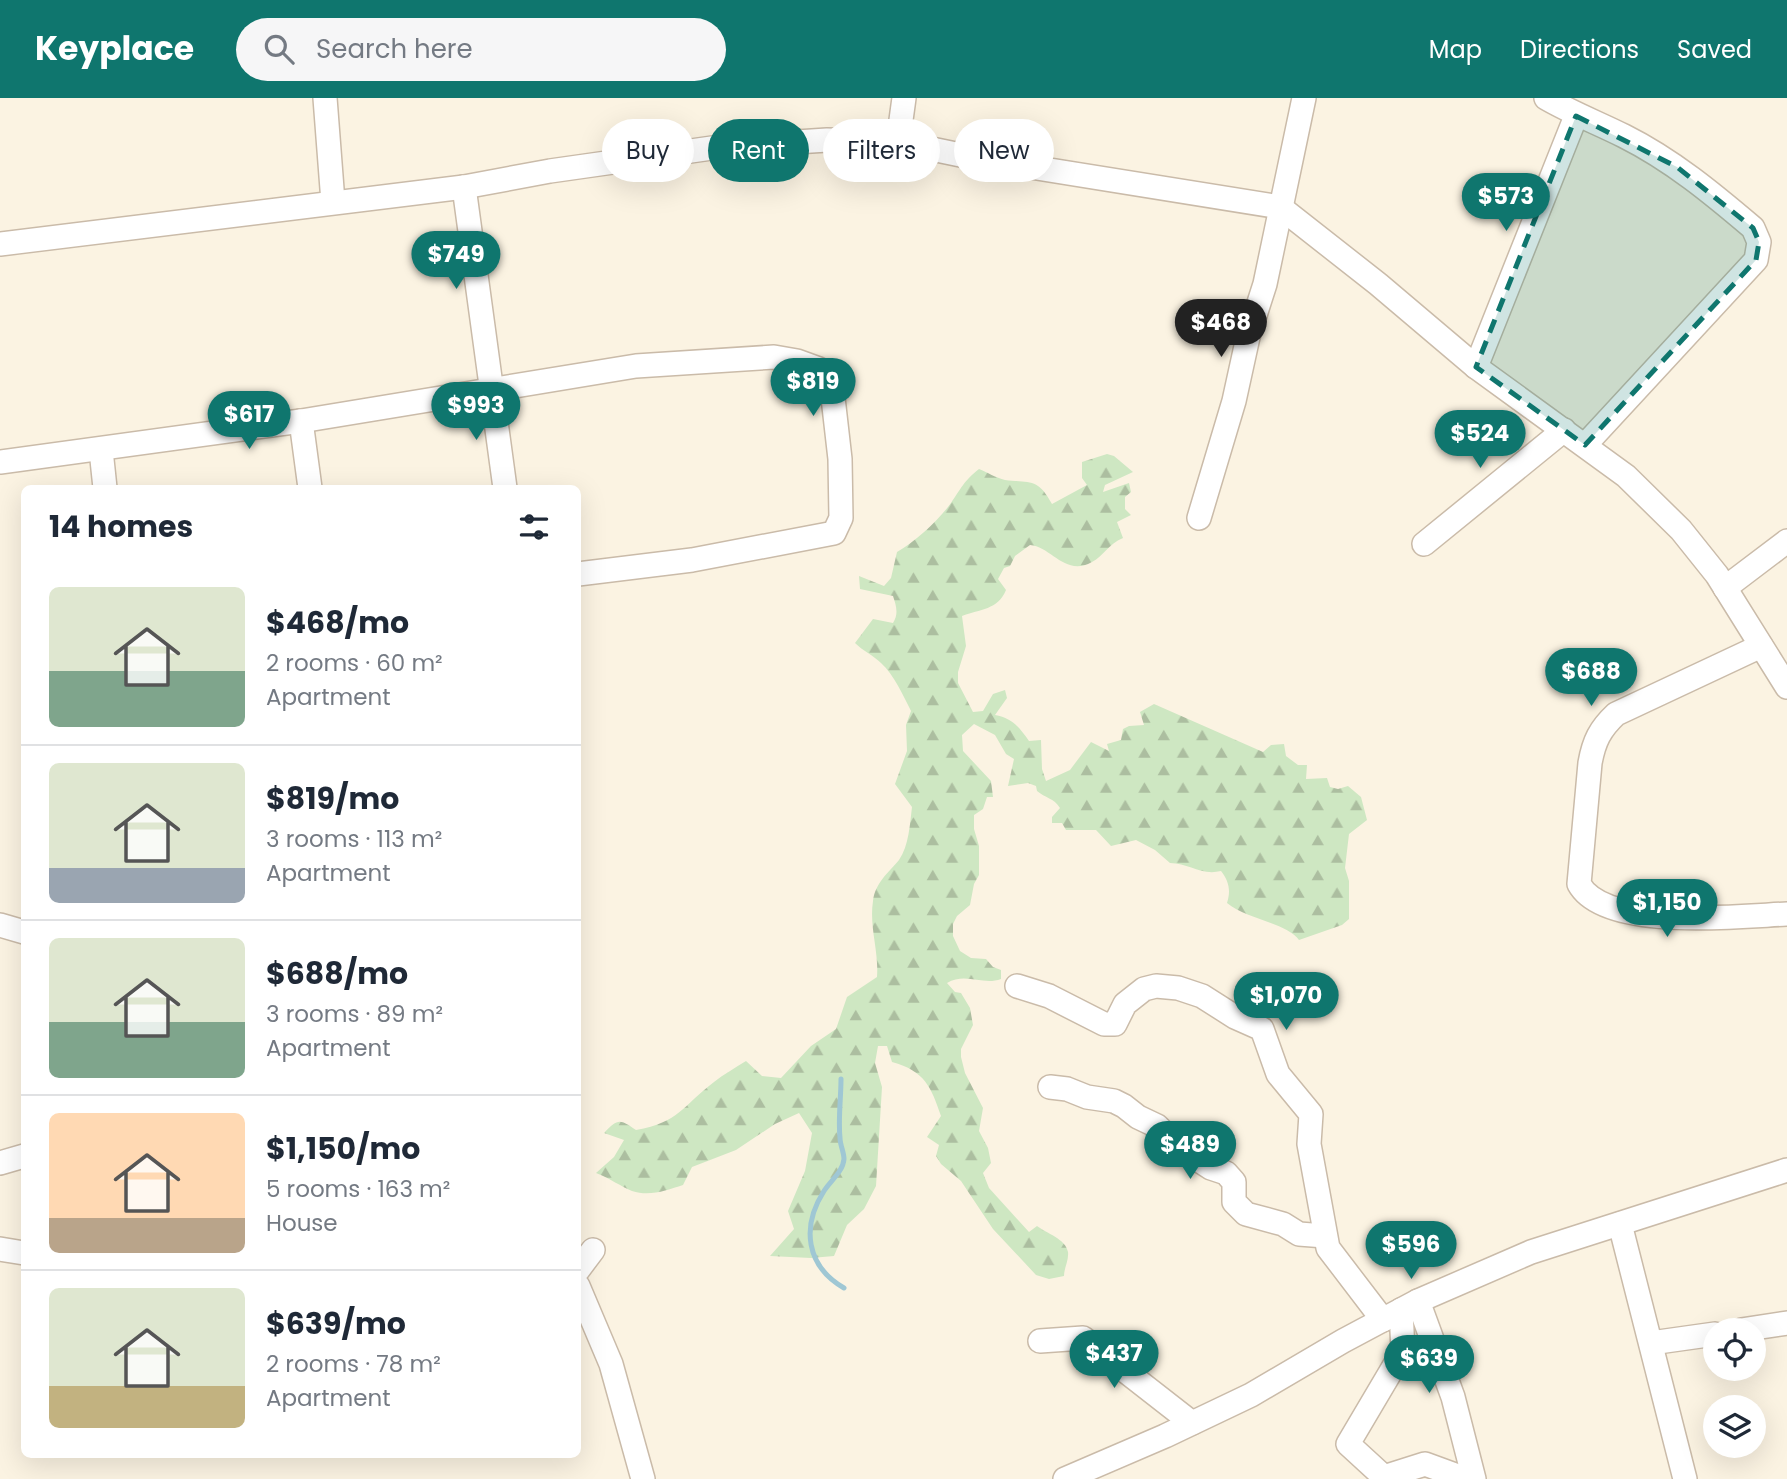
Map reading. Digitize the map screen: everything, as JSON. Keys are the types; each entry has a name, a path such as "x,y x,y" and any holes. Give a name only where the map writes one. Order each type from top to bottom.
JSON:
{"street":[{"path":"325,98 333,202"},
{"path":"901,119 904,98"},
{"path":"1199,519 1265,284 1304,98"},
{"path":"1546,98 1576,116 1625,136 1676,167 1753,228 1759,242 1756,260 1585,445"},
{"path":"1476,367 1576,116"},
{"path":"0,244 464,187 550,171 719,147 823,139"},
{"path":"940,150 1280,207 1378,284 1476,367 1626,476 1681,530 1725,588 1787,687"},
{"path":"464,187 505,485"},
{"path":"0,462 301,421 636,366 774,357 819,369 832,389 840,459 841,518 834,533 692,560 581,574"},
{"path":"301,421 310,485"},
{"path":"1424,544 1564,430"},
{"path":"101,450 105,485"},
{"path":"1725,588 1787,541"},
{"path":"1761,646 1616,714 1601,729 1593,744 1590,763 1579,884 1585,894 1605,904 1647,916 1702,918 1787,914"},
{"path":"0,925 21,931"},
{"path":"1017,986 1049,996 1104,1024 1115,1024 1125,1004 1144,989 1156,986 1178,988 1202,996 1235,1017 1262,1029 1278,1074 1311,1114 1309,1144 1328,1248 1401,1310 1453,1397 1474,1479"},
{"path":"1050,1087 1114,1101 1124,1106 1138,1117 1157,1126 1190,1155 1211,1168 1226,1173 1234,1182 1234,1202 1247,1214 1283,1224 1299,1234 1325,1237"},
{"path":"0,1164 21,1157"},
{"path":"1071,1478 1251,1395 1401,1310 1531,1252 1787,1170"},
{"path":"1620,1223 1685,1479"},
{"path":"0,1249 21,1252"},
{"path":"581,1266 593,1250"},
{"path":"581,1293 611,1364 643,1479"},
{"path":"1401,1310 1403,1351 1348,1444 1384,1477 1425,1464 1466,1479"},
{"path":"1766,1326 1787,1323"},
{"path":"1651,1343 1703,1336"},
{"path":"1040,1341 1083,1338 1192,1423"}],"highlighted area":[{"path":"1576,116 1677,167 1753,228 1759,242 1756,260 1585,445 1476,367"}],"green space":[{"path":"1107,454 1114,456 1133,472 1105,485 1103,492 1129,483 1131,492 1125,497 1125,509 1131,515 1117,522 1123,538 1092,562 1082,566 1066,564 1030,545 1015,556 998,579 1006,590 1003,597 988,608 962,616 966,646 958,672 958,683 973,712 983,711 993,694 1005,690 1007,698 995,715 1015,724 1029,741 1041,740 1042,769 1046,781 1070,770 1091,742 1109,751 1107,744 1121,740 1123,729 1144,725 1140,712 1154,704 1263,752 1271,745 1284,744 1286,756 1298,765 1307,765 1306,779 1327,778 1330,787 1338,789 1348,786 1361,797 1367,820 1349,834 1345,868 1349,881 1349,919 1342,925 1299,940 1285,929 1227,903 1228,886 1221,871 1207,872 1170,863 1155,850 1136,840 1111,846 1096,830 1066,830 1062,823 1052,823 1052,817 1060,808 1058,805 1037,791 1036,786 1028,783 1008,786 1014,759 1006,754 995,735 974,724 962,735 963,751 991,781 993,797 987,797 983,809 974,815 974,829 979,846 979,875 974,884 970,905 957,916 953,924 953,936 960,951 971,958 986,959 993,967 1001,970 1001,979 961,979 947,983 955,992 961,993 970,1008 973,1025 961,1049 961,1057 965,1073 983,1108 979,1131 988,1148 991,1163 983,1173 989,1188 1029,1232 1037,1226 1064,1243 1068,1255 1064,1276 1049,1279 1036,1275 993,1229 961,1181 941,1164 936,1156 939,1145 927,1137 941,1116 934,1097 919,1075 892,1062 887,1046 878,1046 875,1063 882,1087 876,1186 864,1209 847,1225 834,1256 770,1256 794,1229 788,1211 805,1171 812,1133 799,1113 775,1124 736,1150 692,1167 683,1185 671,1189 639,1193 596,1173 614,1157 624,1140 604,1133 613,1125 623,1122 636,1130 672,1118 718,1079 746,1061 762,1076 781,1078 811,1046 836,1029 847,997 877,977 873,901 879,883 899,860 908,834 912,807 895,784 907,751 906,725 911,711 886,668 855,643 873,619 893,623 896,613 893,596 860,589 859,576 884,586 891,578 897,552 933,524 966,481 979,469 1005,480 1033,483 1052,504 1087,485 1082,478 1082,462"}],"waterway":[{"path":"841,1079 839,1131 843,1164 817,1205 810,1232 811,1245 822,1269 844,1288"}]}
